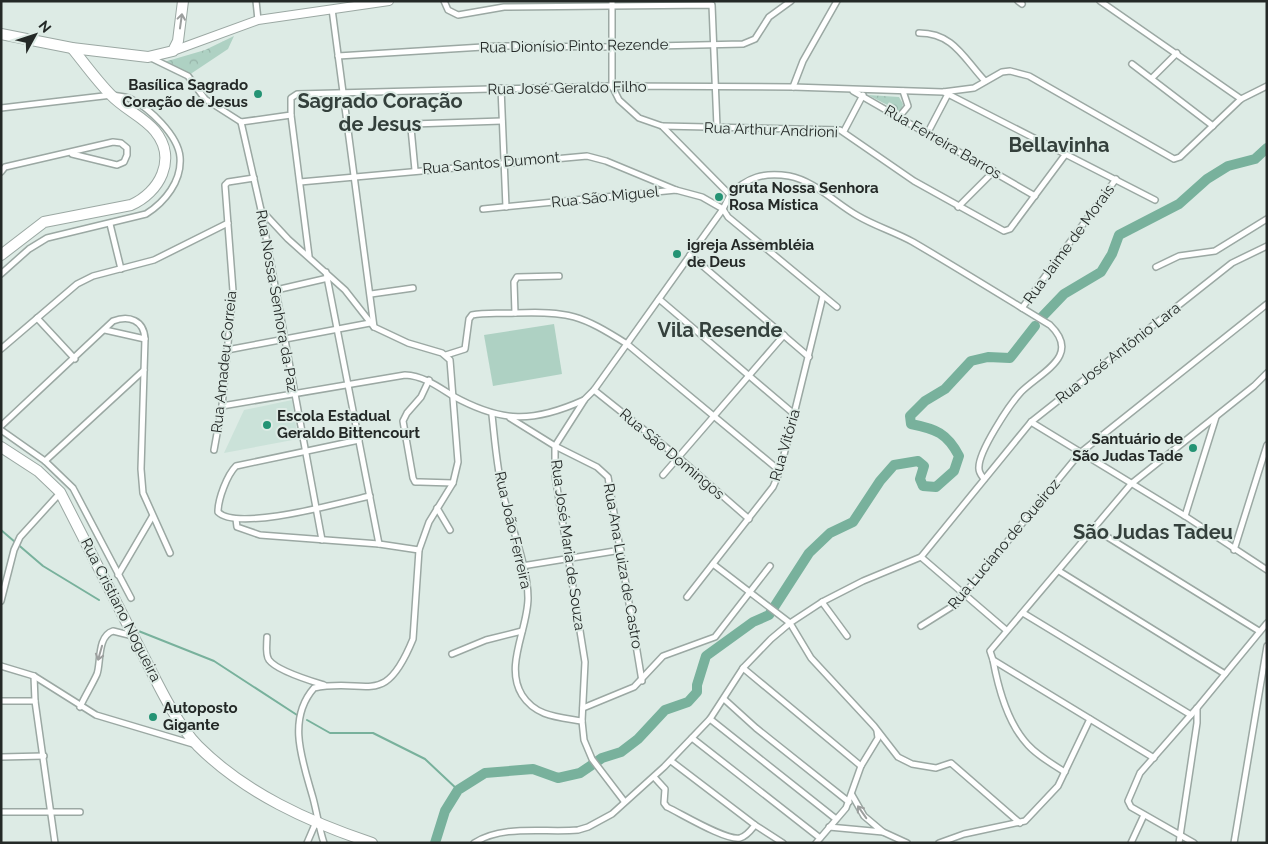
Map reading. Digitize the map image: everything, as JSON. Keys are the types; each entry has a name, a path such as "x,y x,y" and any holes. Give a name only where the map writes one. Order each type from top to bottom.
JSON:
{"highway":[{"path":"1,34 72,48 148,57 174,51 182,44 183,1"},
{"path":"1,255 44,222 130,205 142,200 156,187 165,170 164,149 160,137 154,129 112,96 72,48"},
{"path":"84,63 87,50"},
{"name":"Rua Cristiano Nogueira","path":"1,447 38,471 60,492 166,698 196,744 236,778 261,795 316,822 372,843"}],"street":[{"path":"256,1 258,20"},
{"path":"182,44 258,20 389,1"},
{"path":"444,1 448,10 458,15 504,7 710,4 714,9 717,127"},
{"name":"Rua Dionísio Pinto Rezende","path":"338,56 499,46 611,47 750,42 755,39 769,17 791,1"},
{"path":"793,86 804,61 837,1"},
{"path":"1100,1 1241,99"},
{"path":"612,4 612,86 619,100 639,118 662,126 730,195"},
{"path":"332,9 371,294 372,325"},
{"path":"919,33 929,33 953,43 962,51 985,81"},
{"path":"1152,78 1177,53"},
{"path":"148,57 188,76 200,93 212,104 241,122 291,115 309,256"},
{"path":"1132,64 1213,126"},
{"path":"850,90 946,93 974,88 1002,72 1010,71 1029,76 1098,114 1169,157 1179,158 1241,99 1267,86"},
{"name":"Rua José Geraldo Filho","path":"291,115 290,102 294,96 344,93 612,86 717,88 793,86 850,90"},
{"path":"501,88 506,207"},
{"name":"Rua Ferreira Barros","path":"850,90 863,95 1035,196"},
{"path":"899,117 908,106 902,91"},
{"path":"927,134 946,93"},
{"path":"946,93 1065,156 1116,179 1155,200"},
{"path":"844,131 863,95"},
{"path":"1,108 112,96 128,98 156,117 172,138 180,156 177,178 165,199 146,214 39,242 1,274"},
{"path":"415,170 411,128 413,124 502,121"},
{"name":"Rua Nossa Senhora da Paz","path":"241,122 261,210 304,451 322,540"},
{"name":"Rua Arthur Andrioni","path":"662,126 826,128 844,131 876,156 958,207 1000,230 1008,230 1035,196"},
{"path":"2,169 72,154 113,142 121,143 127,148 128,155 124,162 116,165 72,154"},
{"name":"Rua Santos Dumont","path":"300,182 354,175 587,156 606,161 676,190"},
{"path":"1035,196 1065,156"},
{"path":"958,207 994,171"},
{"name":"Rua Jaime de Morais","path":"730,195 747,180 756,176 779,175 801,180 856,215 912,241 1057,331 1062,339 1062,348 1054,364 1020,394 993,432 979,465 984,479"},
{"name":"Rua Amadeu Correia","path":"214,450 222,406 232,291 226,183 254,178"},
{"name":"Rua Jaime de Morais","path":"1022,308 1116,179"},
{"name":"Rua São Miguel","path":"483,209 676,190 702,197 722,209 732,221 837,307"},
{"name":"Rua José Maria de Souza","path":"624,801 592,758 584,740 582,721 585,662 555,475 555,446 585,399 594,390 659,299 730,195"},
{"path":"261,210 288,239 309,256 348,294 372,325 408,343 446,355 450,360 454,396 458,462 453,483 429,522 419,550 415,587 413,639 400,665 389,679 376,687 325,686 314,688 303,705 298,729 299,745 315,806 316,822 324,843"},
{"path":"1156,267 1179,256 1216,251 1267,219"},
{"path":"1,349 77,284 93,276 154,260 228,223"},
{"path":"110,224 121,269"},
{"name":"Rua José Antônio Lara","path":"921,557 1031,422 1232,263 1267,246"},
{"path":"690,255 809,357"},
{"path":"276,290 327,275"},
{"path":"327,275 379,544"},
{"path":"515,313 514,282 517,277 559,276"},
{"path":"371,294 413,288"},
{"name":"Rua Vitória","path":"687,597 768,495 780,471 823,296"},
{"path":"659,299 794,414"},
{"name":"Rua Luciano de Queiroz","path":"922,626 950,610 964,596 1080,453 1267,304"},
{"path":"446,355 465,349 468,319 472,315 563,313 590,322 627,344 712,417 780,471"},
{"path":"37,318 74,359"},
{"path":"131,598 74,488 45,460 1,428 113,321 122,318 131,318 145,330 142,493 170,553"},
{"path":"227,350 372,325"},
{"path":"104,330 145,339"},
{"path":"662,476 784,336"},
{"path":"45,460 144,370"},
{"path":"1065,772 1032,750 1019,734 1004,698 992,659 991,648 1059,571 1131,484 1254,386 1267,373"},
{"path":"222,406 405,375 429,380 454,396 492,415 509,418 553,411 585,399"},
{"path":"429,380 421,397 407,413 403,421 413,478 415,482 453,483"},
{"name":"Rua São Domingos","path":"594,390 678,457 749,519"},
{"name":"Rua João Ferreira","path":"492,415 500,480 515,532 528,597 515,674 522,695 539,711 550,716 582,721"},
{"path":"1185,516 1216,417"},
{"name":"Rua Ana Luiza de Castro","path":"509,418 555,446 597,467 608,476 642,681"},
{"path":"1031,422 1185,516 1267,570"},
{"path":"359,440 236,466 228,481 218,512 224,516 236,519 260,519 316,509 370,496"},
{"path":"1234,550 1267,445"},
{"path":"1,601 14,550 20,537 60,492"},
{"path":"437,508 450,530"},
{"path":"118,575 152,517"},
{"path":"236,519 238,527 260,535 379,544 419,550"},
{"path":"1093,528 1260,631"},
{"path":"522,566 621,550"},
{"path":"474,843 490,835 506,832 578,830 588,827 612,814 624,801 671,761 710,719 743,668 760,649 790,623 822,602 863,581 921,557 964,596 1006,630"},
{"path":"713,564 790,623 811,658 877,731 894,754 908,763 936,768 951,763 1020,823"},
{"path":"583,708 624,693 642,681 663,656 706,642 718,633 770,566"},
{"path":"1059,571 1225,674"},
{"path":"822,602 847,636"},
{"path":"1023,613 1191,716"},
{"path":"1194,843 1131,807 1128,801 1138,776 1191,716 1267,623"},
{"path":"80,707 98,670 99,656 106,636 113,631 134,636"},
{"path":"452,654 486,640 522,632"},
{"path":"267,636 270,662 296,675 325,686"},
{"path":"1234,843 1267,646"},
{"path":"992,659 1154,758"},
{"path":"1,666 34,676 80,707 117,722 196,744"},
{"path":"743,668 862,766"},
{"path":"34,676 35,701 55,843"},
{"path":"724,699 756,728 849,802"},
{"path":"1,701 35,701"},
{"path":"1179,843 1197,723 1197,708"},
{"path":"710,719 836,819"},
{"path":"939,843 964,834 1020,823 1054,791 1090,719"},
{"path":"816,843 849,802 862,766 878,738 877,731"},
{"path":"692,738 820,838"},
{"path":"1,757 44,756"},
{"path":"671,761 755,825 783,843"},
{"path":"654,777 665,789 664,803 667,807 723,836 743,837 755,825"},
{"path":"852,795 864,816 883,832 907,843"},
{"path":"1,812 80,812"},
{"path":"1131,843 1144,815"},
{"path":"307,843 316,822"},
{"path":"830,827 883,832"}],"shaded area":[{"name":"Escola Estadual Geraldo Bittencourt","path":"292,400 298,439 224,453 244,410"}],"green space":[{"path":"234,36 228,49 189,75 164,62 205,50"},
{"path":"868,95 899,97 903,104 901,112"},
{"path":"554,324 562,374 493,386 484,335"}],"waterway":[{"path":"1041,318 1064,294 1101,272 1112,254 1119,235 1179,204 1207,179 1228,166 1255,159 1267,148"},
{"path":"435,843 445,811 458,790 485,773 533,769 558,778 580,773 602,758 621,752 638,739 665,710 688,702 697,692 697,685 706,656 753,622 769,615 809,553 830,533 853,522 880,481 894,465 918,461 924,466 920,479 923,486 936,487 954,471 959,456 955,448 940,433 911,424 910,416 925,401 945,389 971,361 988,357 1010,358 1035,326"},
{"path":"1,530 43,566 99,600"},
{"path":"136,630 214,661 297,715"},
{"path":"307,720 330,733 373,733 425,759 458,790"}],"place":[{"name":"Basílica Sagrado Coração de Jesus","path":"258,94"},
{"name":"gruta Nossa Senhora Rosa Mística","path":"719,197"},
{"name":"igreja Assembléia de Deus","path":"677,254"},
{"name":"Escola Estadual Geraldo Bittencourt","path":"267,425"},
{"name":"Santuário de São Judas Tade","path":"1193,448"},
{"name":"Autoposto Gigante","path":"153,717"}],"district":[{"name":"Sagrado Coração de Jesus","path":"380,112"},
{"name":"Bellavinha","path":"1059,145"},
{"name":"Vila Resende","path":"720,330"},
{"name":"São Judas Tadeu","path":"1153,532"}]}
